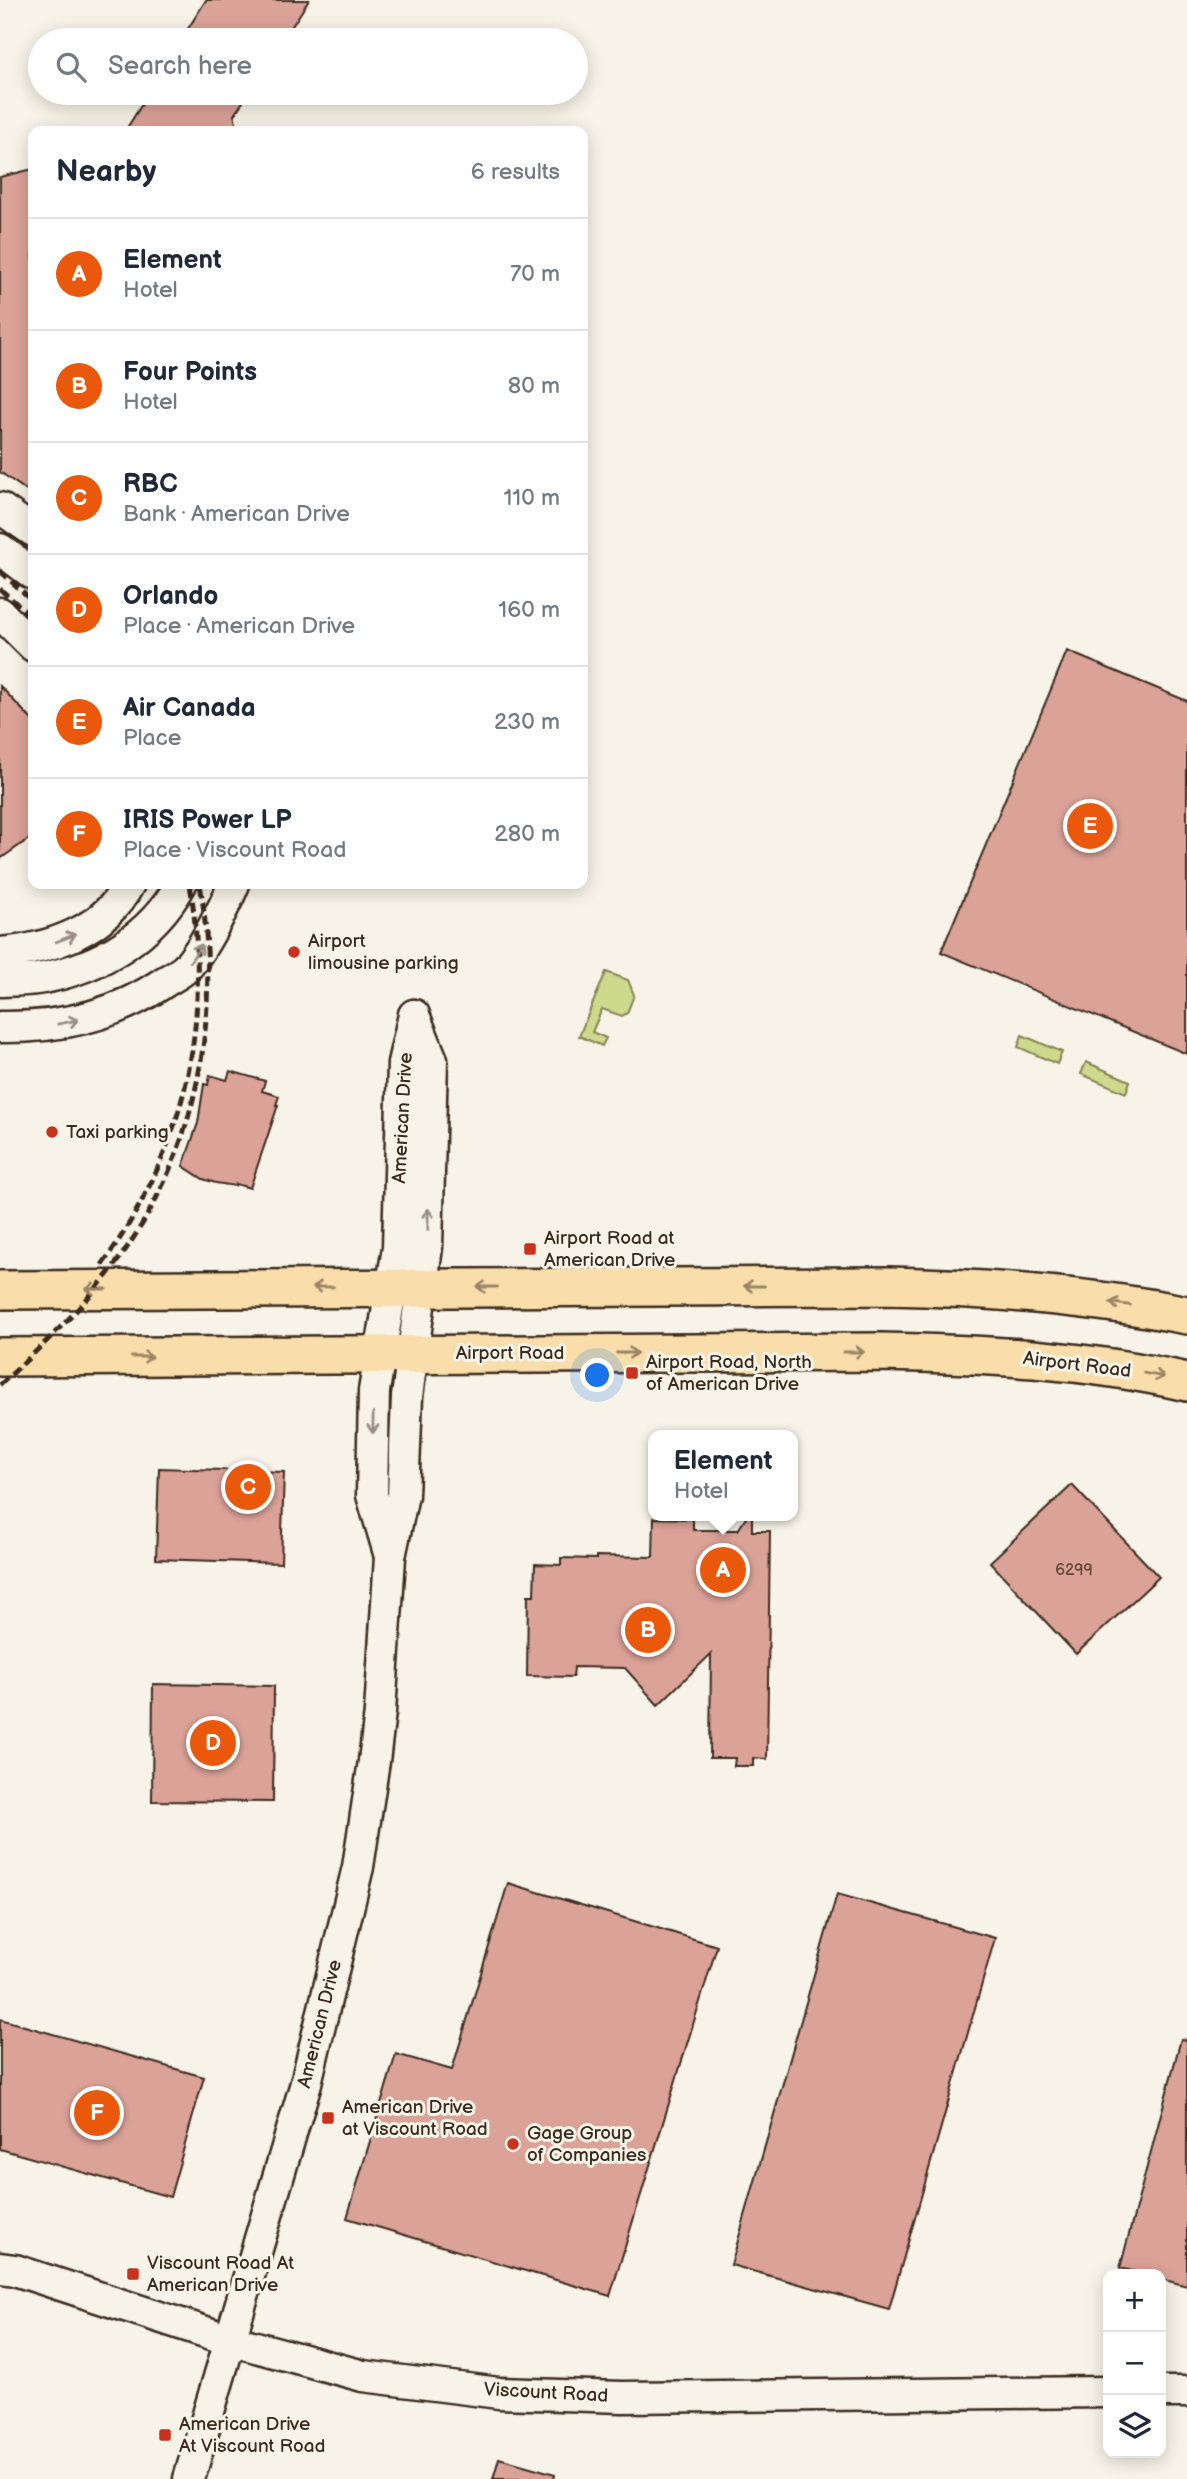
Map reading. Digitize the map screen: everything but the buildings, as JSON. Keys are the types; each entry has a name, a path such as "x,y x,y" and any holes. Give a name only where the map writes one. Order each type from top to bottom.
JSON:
{"main road":[{"path":"0,1290 949,1287 1077,1298 1187,1315"},
{"name":"Airport Road","path":"0,1357 935,1353 1058,1361 1187,1382"}],"street":[{"path":"0,499 28,519"},
{"path":"0,508 28,528"},
{"path":"0,549 28,570"},
{"path":"0,612 28,641"},
{"path":"0,953 33,948 68,938 89,928 107,914 126,889"},
{"path":"0,981 41,979 79,969 124,947 152,925 177,889"},
{"path":"0,1027 57,1024 105,1014 144,996 186,967 224,908 232,889"},
{"name":"American Drive","path":"190,2479 302,2096 358,1867 380,1712 390,1557 372,1495 374,1391 396,1355 406,1287 398,1248 403,1063 414,1014 432,1060 428,1247 406,1287"},
{"name":"Viscount Road","path":"0,2268 15,2270 230,2340 363,2376 499,2393 622,2397 1103,2392"},
{"path":"1166,2392 1187,2392"}],"green space":[{"path":"606,972 628,980 634,995 627,1013 622,1016 602,1009 592,1032 606,1038 602,1046 579,1036"},
{"path":"1022,1035 1062,1052 1057,1064 1018,1047"},
{"path":"1086,1062 1130,1081 1126,1093 1081,1074"}],"railway":[{"path":"0,571 28,596"},
{"path":"0,589 28,614"},
{"path":"102,1265 131,1221 154,1176 173,1130 186,1084 194,1036 197,987 196,936 191,889"},
{"path":"0,1385 67,1321 98,1286 126,1249 151,1208 172,1165 199,1074 205,1027 208,980 201,889"}],"place":[{"name":"Air Canada","path":"1090,826"},
{"name":"Airport limousine parking","path":"294,952"},
{"name":"Taxi parking","path":"52,1132"},
{"name":"Airport Road at American Drive","path":"530,1249"},
{"name":"Airport Road, North of American Drive","path":"632,1373"},
{"name":"RBC","path":"248,1487"},
{"name":"Element","path":"723,1570"},
{"name":"Four Points","path":"648,1630"},
{"name":"Orlando","path":"213,1743"},
{"name":"IRIS Power LP","path":"97,2113"},
{"name":"American Drive at Viscount Road","path":"328,2118"},
{"name":"Gage Group of Companies","path":"513,2144"},
{"name":"Viscount Road At American Drive","path":"133,2274"},
{"name":"American Drive At Viscount Road","path":"165,2435"}]}
